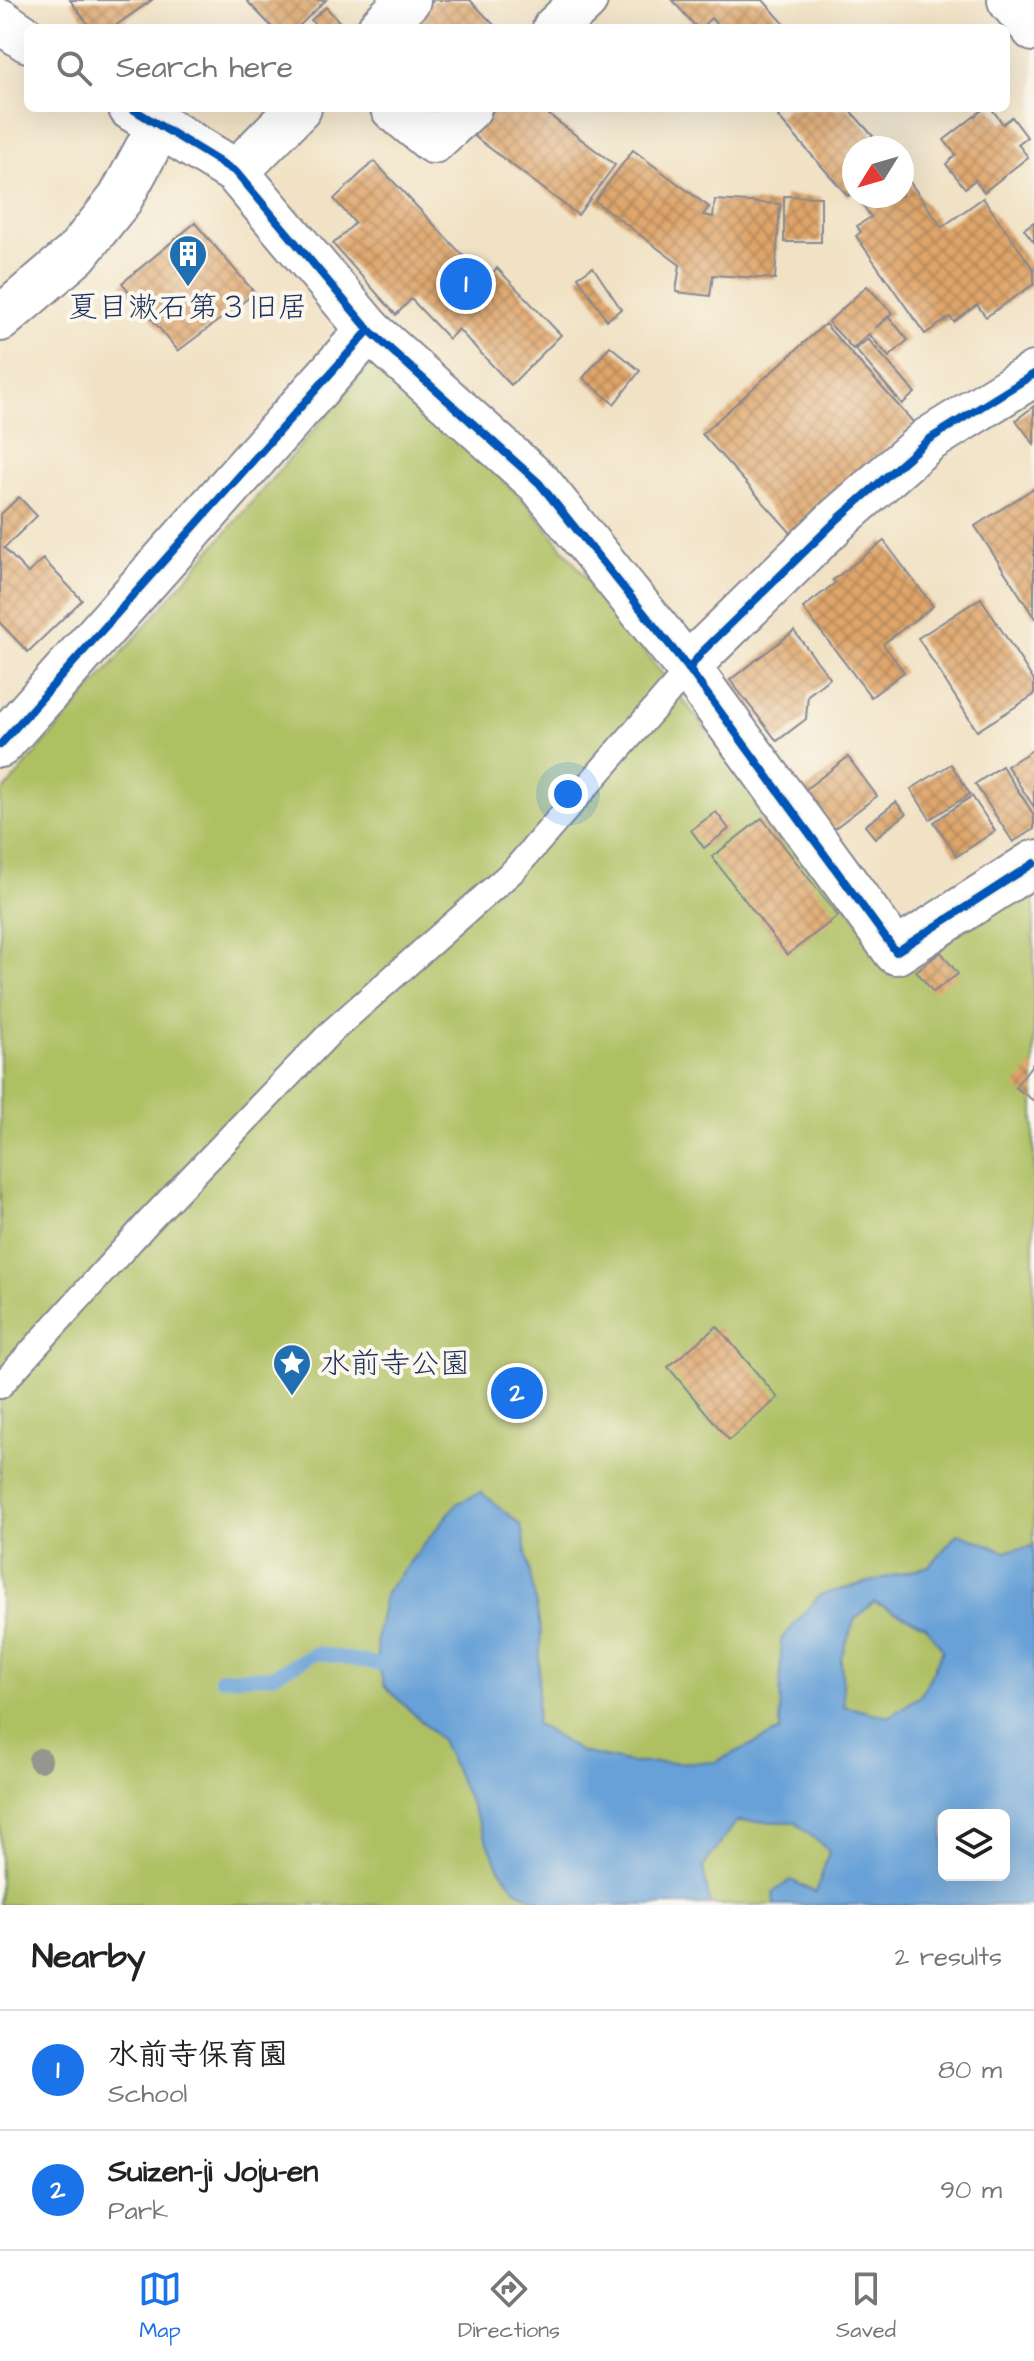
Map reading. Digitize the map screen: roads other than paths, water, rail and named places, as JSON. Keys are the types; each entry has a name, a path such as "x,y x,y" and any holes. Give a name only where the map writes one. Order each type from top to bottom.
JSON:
{"street":[{"path":"384,24 408,0"},
{"path":"559,24 585,0"},
{"path":"1010,0 1034,29"},
{"path":"0,21 24,37"},
{"path":"236,172 295,112"},
{"path":"398,112 433,141 465,112"},
{"path":"0,319 76,254 120,199 145,118 236,172 369,330 539,483 689,669 896,952 1034,863"},
{"path":"0,745 369,330"},
{"path":"689,669 702,652 839,518 928,440 1034,374"}],"lane":[{"path":"0,1386 150,1220 331,1032 514,870 689,669"}],"water":[{"path":"481,1492 521,1525 541,1632 536,1724 581,1752 632,1763 715,1762 780,1731 781,1640 820,1595 929,1566 958,1533 1005,1551 1034,1546 1034,1905 774,1905 773,1892 791,1880 816,1893 829,1851 795,1822 737,1821 703,1867 710,1905 547,1905 515,1889 500,1869 441,1740 384,1686 376,1640 385,1593 456,1504","holes":["874,1602 926,1626 943,1650 921,1695 889,1717 844,1706 841,1658 855,1619"]}],"waterway":[{"path":"221,1678 272,1676 316,1653 378,1664"}],"place":[{"name":"水前寺保育園","path":"466,284"},
{"name":"夏目漱石第３旧居","path":"188,288"},
{"name":"Suizen-ji Joju-en","path":"517,1393"},
{"name":"水前寺公園","path":"292,1397"}]}
